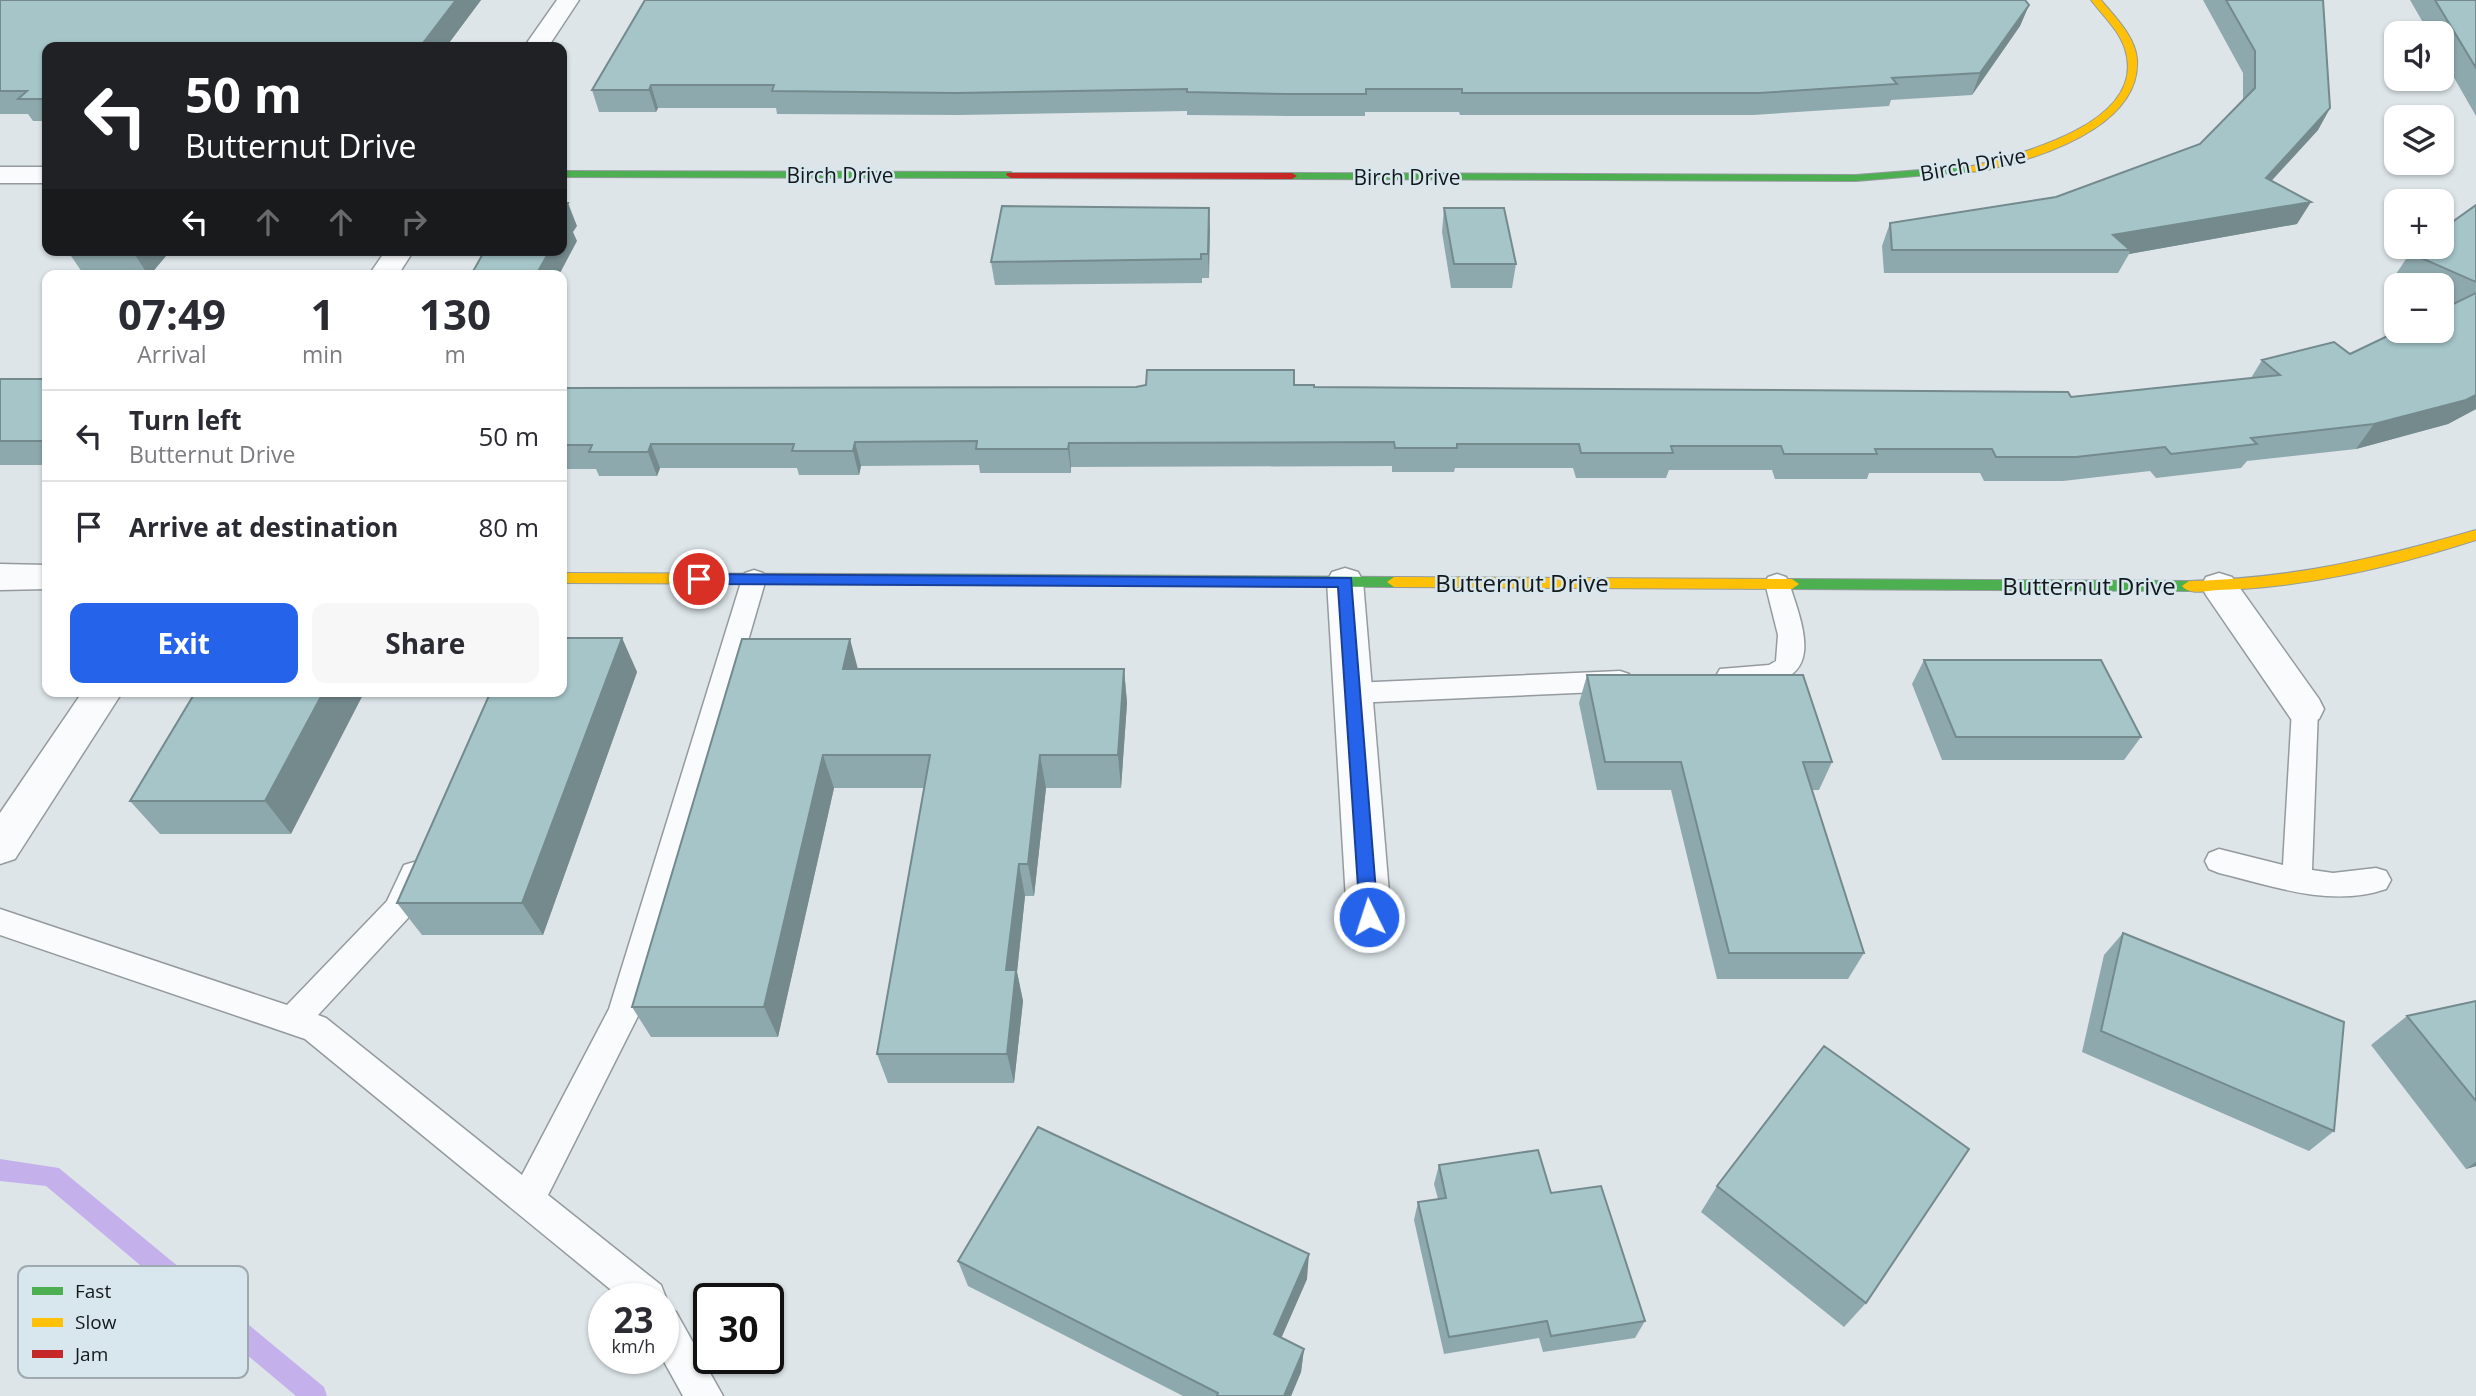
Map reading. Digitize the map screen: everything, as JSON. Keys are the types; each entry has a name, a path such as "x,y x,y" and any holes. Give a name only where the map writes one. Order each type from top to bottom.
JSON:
{"street":[{"path":"539,42 568,0"},
{"name":"Birch Drive","path":"567,174 1815,178 1924,174 1980,167 2028,157 2066,142 2096,124 2121,98 2131,78 2132,58 2125,38 2096,0"},
{"path":"0,175 42,175"},
{"name":"Butternut Drive","path":"567,578 2219,586 2312,577 2417,555 2476,535"},
{"path":"0,577 42,577"},
{"path":"1345,581 1369,917"},
{"path":"2219,586 2305,709"},
{"path":"0,847 100,697"}],"lane":[{"path":"528,1199 624,1012 754,579"},
{"path":"1705,677 1773,674 1787,667 1793,652 1792,632 1777,583"},
{"path":"1353,693 1651,680"},
{"path":"2297,880 2305,709"},
{"path":"293,1020 398,909 426,849"},
{"path":"2219,861 2297,880 2333,885 2376,880"},
{"path":"0,922 315,1028 630,1283"},
{"path":"679,1353 704,1396"}],"building":[{"path":"0,0 456,0 424,42 42,42 42,99 18,99 27,91 0,91"},
{"path":"645,0 2025,0 2029,5 1980,73 1892,78 1897,84 1759,93 1462,93 1462,89 1366,89 1366,94 1287,94 1187,92 1187,89 955,93 772,91 774,85 651,85 649,90 592,90"},
{"path":"2226,0 2323,0 2330,108 2266,178 2311,202 2113,235 2130,250 1892,250 1890,223 2056,197 2200,144 2255,88 2255,51"},
{"path":"2435,0 2476,0 2476,68 2454,32 2454,21 2448,21"},
{"path":"2476,205 2476,282 2424,259 2454,259 2454,221"},
{"path":"1002,206 1209,208 1208,254 1201,254 1201,259 991,262"},
{"path":"1444,208 1504,208 1516,264 1454,264"},
{"path":"482,256 547,256 539,270 474,270"},
{"path":"2476,293 2476,395 2374,424 2251,438 2257,444 2171,454 2165,447 2076,457 1996,457 1992,449 1875,449 1877,454 1784,454 1781,446 1671,446 1673,453 1581,453 1579,444 1457,444 1457,448 1395,448 1394,442 1069,443 1068,449 976,449 977,441 855,442 853,451 792,451 794,444 651,444 648,452 589,452 592,445 567,445 567,388 1136,387 1146,385 1147,370 1294,370 1294,385 1314,387 2068,392 2071,397 2280,375 2262,360 2334,342 2350,354 2384,338 2384,343 2454,343 2454,304"},
{"path":"0,379 42,379 42,441 0,441"},
{"path":"567,638 622,638 522,903 397,903 488,697 567,697"},
{"path":"742,639 850,639 843,669 1124,669 1118,755 1040,755 1028,864 1019,864 1006,970 1016,970 1007,1054 877,1054 930,755 823,755 764,1007 632,1007"},
{"path":"1924,660 2101,660 2141,737 1956,737"},
{"path":"1587,675 1803,675 1832,762 1803,762 1864,953 1729,953 1681,762 1605,762"},
{"path":"192,697 321,697 265,801 130,801"},
{"path":"2123,933 2344,1022 2334,1131 2101,1031"},
{"path":"2476,1001 2476,1101 2407,1016"},
{"path":"1824,1046 1969,1149 1866,1303 1717,1186"},
{"path":"1038,1127 1309,1254 1274,1334 1304,1349 1284,1396 1217,1396 1218,1393 958,1261"},
{"path":"1538,1150 1551,1193 1601,1186 1645,1321 1551,1336 1547,1321 1449,1337 1418,1202 1446,1198 1439,1165"}],"waterway":[{"path":"0,1170 51,1176 159,1266"},
{"path":"248,1340 315,1396"}],"traffic: fast":[{"path":"1292,176 1856,178 1972,169"},
{"path":"567,174 1011,175"},
{"path":"865,579 1394,582"},
{"path":"1792,584 2189,586"}],"traffic: slow":[{"path":"1972,169 2046,149 2098,121 2118,103 2130,83 2132,59 2123,35 2096,0"},
{"path":"2189,586 2262,582 2334,572 2406,556 2476,535"},
{"path":"567,578 865,579"},
{"path":"1394,582 1792,584"}],"traffic: jam":[{"path":"1011,175 1292,176"}],"route":[{"path":"699,579 1345,581 1369,917"}]}
